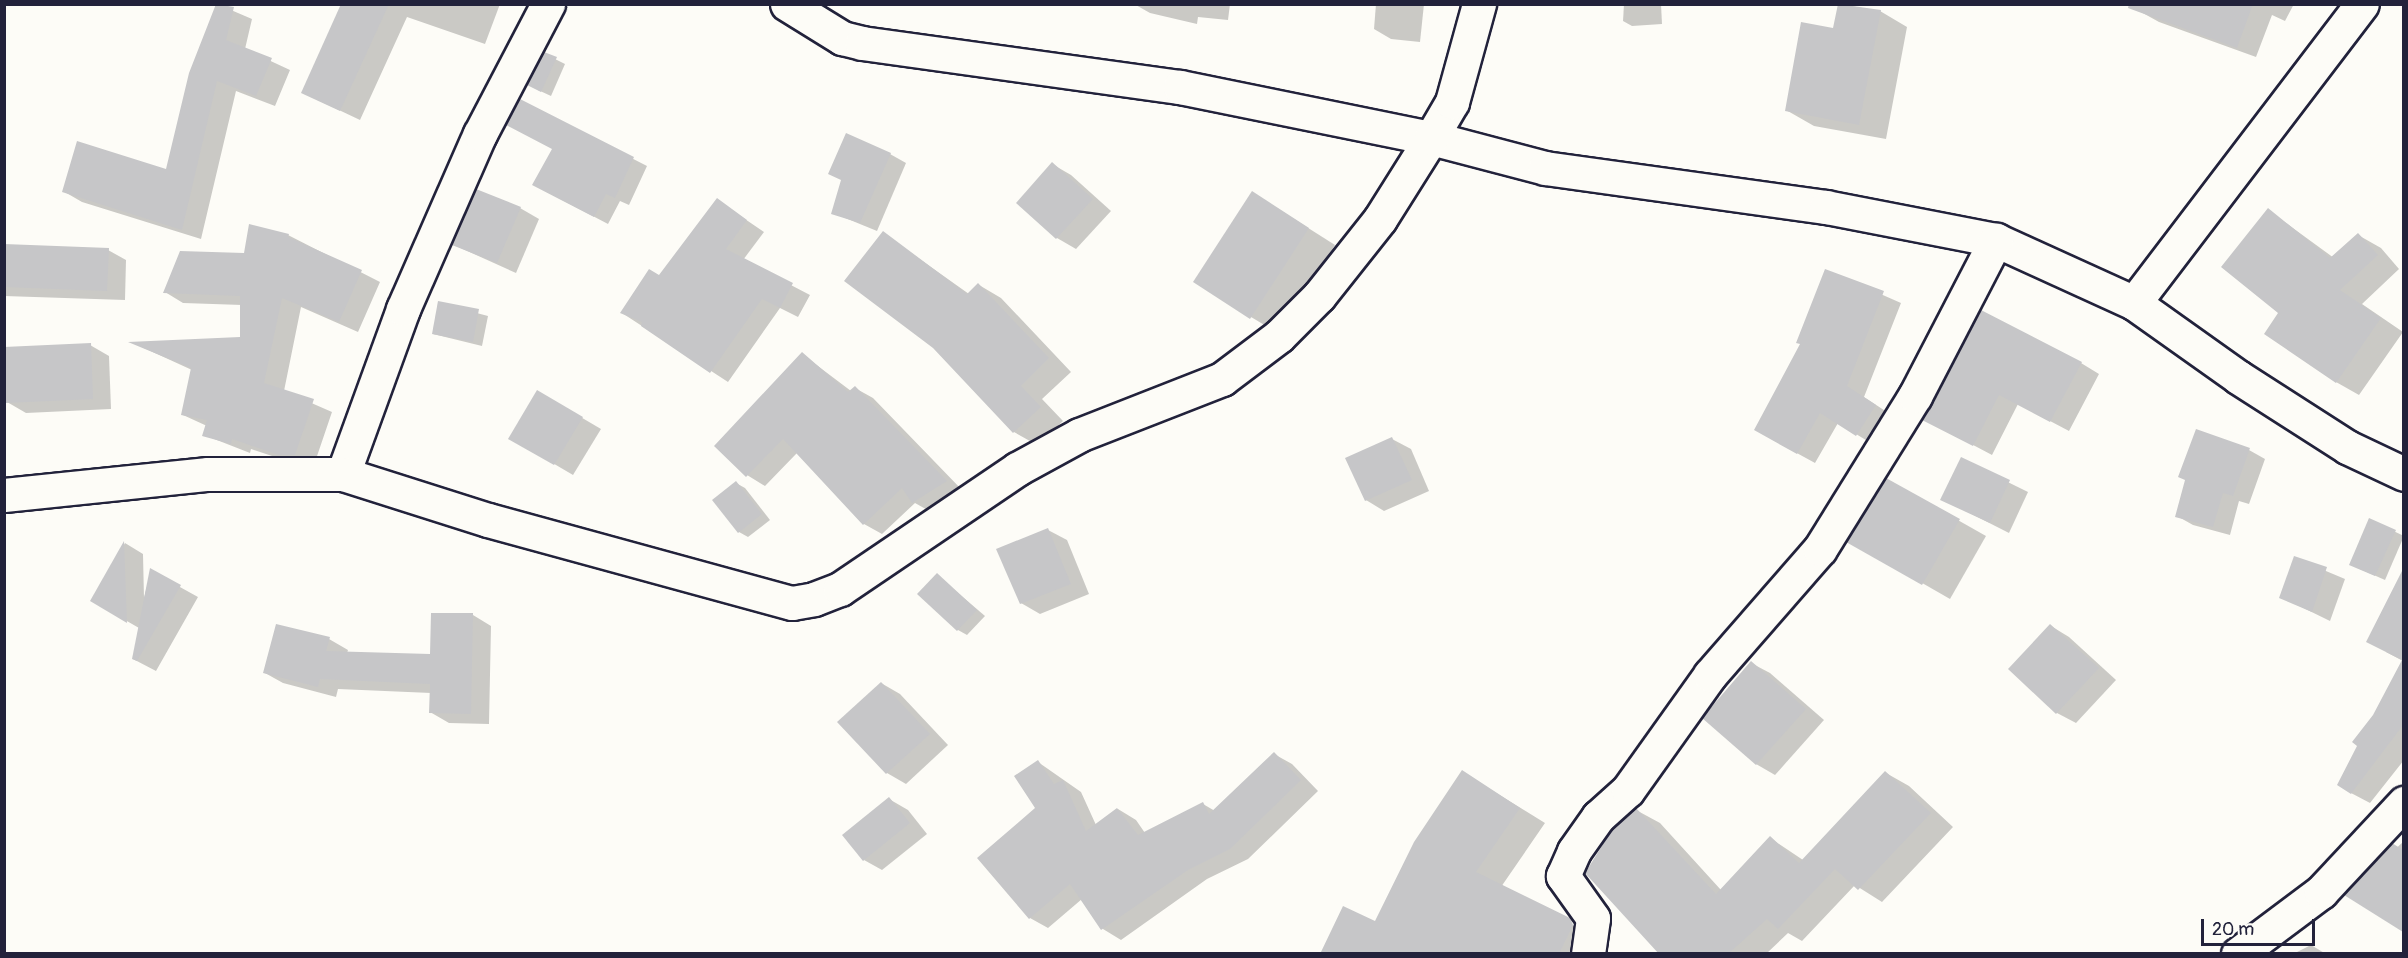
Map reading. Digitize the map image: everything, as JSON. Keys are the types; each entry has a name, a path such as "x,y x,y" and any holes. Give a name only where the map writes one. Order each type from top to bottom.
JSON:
{"street":[{"path":"343,474 403,309 480,134 548,4"},
{"path":"788,4 842,38 862,43 1180,87 1431,138 1545,168 1826,207 1996,240 2134,303 2238,377 2346,447 2403,474"},
{"path":"4,495 208,474 343,474 488,520 792,603 814,599 840,589 1017,469 1106,423 1222,379 1279,336 1319,296 1380,219 1431,138 1452,102 1479,4"},
{"path":"2134,303 2362,4"},
{"path":"1587,954 1593,918 1563,876 1574,850 1598,817 1628,790 1704,682 1820,549 1915,396 1996,240"},
{"path":"2238,954 2321,892 2403,803"}],"building":[{"path":"216,4 234,7 226,40 272,58 256,96 217,81 182,230 62,192 77,141 166,169 189,73"},
{"path":"341,4 389,4 340,111 301,93"},
{"path":"1838,4 1881,10 1859,125 1785,111 1801,22 1833,28"},
{"path":"2129,4 2253,4 2237,48 2128,8"},
{"path":"544,52 557,57 541,92 527,85"},
{"path":"520,99 634,157 615,198 606,194 594,217 532,185 552,149 506,125"},
{"path":"846,133 891,153 860,223 831,214 841,180 828,174"},
{"path":"1052,162 1093,199 1056,239 1016,203"},
{"path":"476,189 521,207 497,263 452,245"},
{"path":"1252,191 1309,228 1250,319 1193,282"},
{"path":"717,198 747,220 726,249 793,283 780,308 762,299 710,373 641,326 642,322 620,313 649,269 659,275"},
{"path":"2268,208 2330,258 2358,233 2378,255 2340,290 2381,318 2336,383 2264,334 2278,313 2221,267"},
{"path":"249,224 289,234 288,237 362,270 339,322 282,298 264,383 314,399 295,455 279,455 232,439 231,444 202,436 207,420 181,415 191,368 128,342 240,337 240,296 163,293 180,251 244,253"},
{"path":"883,231 967,294 978,283 1049,358 1021,386 1041,407 1013,433 933,348 844,281"},
{"path":"4,244 109,248 107,291 4,287"},
{"path":"1825,269 1884,291 1847,386 1876,405 1856,436 1820,413 1797,454 1754,430 1800,344 1796,343"},
{"path":"438,301 479,309 473,342 432,334"},
{"path":"1981,310 2082,362 2050,422 1999,395 1973,446 1922,420"},
{"path":"91,343 93,399 5,403 4,347"},
{"path":"802,352 848,392 855,386 947,481 912,503 902,488 863,525 783,439 746,477 714,446"},
{"path":"537,390 583,417 554,465 508,439"},
{"path":"2196,429 2250,448 2233,496 2223,493 2213,527 2175,517 2185,480 2178,477"},
{"path":"1392,437 1412,480 1365,501 1345,458"},
{"path":"1961,457 2010,480 1990,523 1940,500"},
{"path":"1886,478 1960,519 1922,585 1846,542"},
{"path":"736,481 762,514 738,533 712,500"},
{"path":"2369,518 2396,530 2375,576 2349,565"},
{"path":"1048,528 1071,584 1020,604 996,549"},
{"path":"124,541 127,623 90,601"},
{"path":"2294,556 2327,567 2312,612 2279,598"},
{"path":"150,568 181,585 137,661 132,659"},
{"path":"2403,569 2403,725 2351,794 2337,785 2357,746 2352,742 2373,715 2402,660 2366,642"},
{"path":"937,573 977,610 957,631 917,594"},
{"path":"431,613 473,613 471,714 429,713 430,684 320,679 318,687 263,673 276,624 330,637 326,651 430,654"},
{"path":"2050,624 2099,668 2056,714 2008,669"},
{"path":"1751,661 1806,709 1756,765 1702,718"},
{"path":"881,682 930,734 886,774 837,722"},
{"path":"1274,752 1301,780 1230,849 1188,870 1101,930 1070,884 1029,919 977,858 1035,808 1014,776 1038,760 1054,784 1063,780 1086,831 1117,808 1138,835 1203,802 1209,814"},
{"path":"1462,770 1520,808 1476,872 1570,918 1573,925 1559,954 1320,954 1343,906 1375,921 1414,842"},
{"path":"1885,771 1931,813 1858,890 1835,869 1778,929 1767,919 1728,954 1659,954 1585,873 1612,830 1636,808 1716,894 1770,836 1799,863"},
{"path":"889,797 910,823 863,861 842,835"},
{"path":"2392,843 2403,850 2403,932 2344,895"}]}
